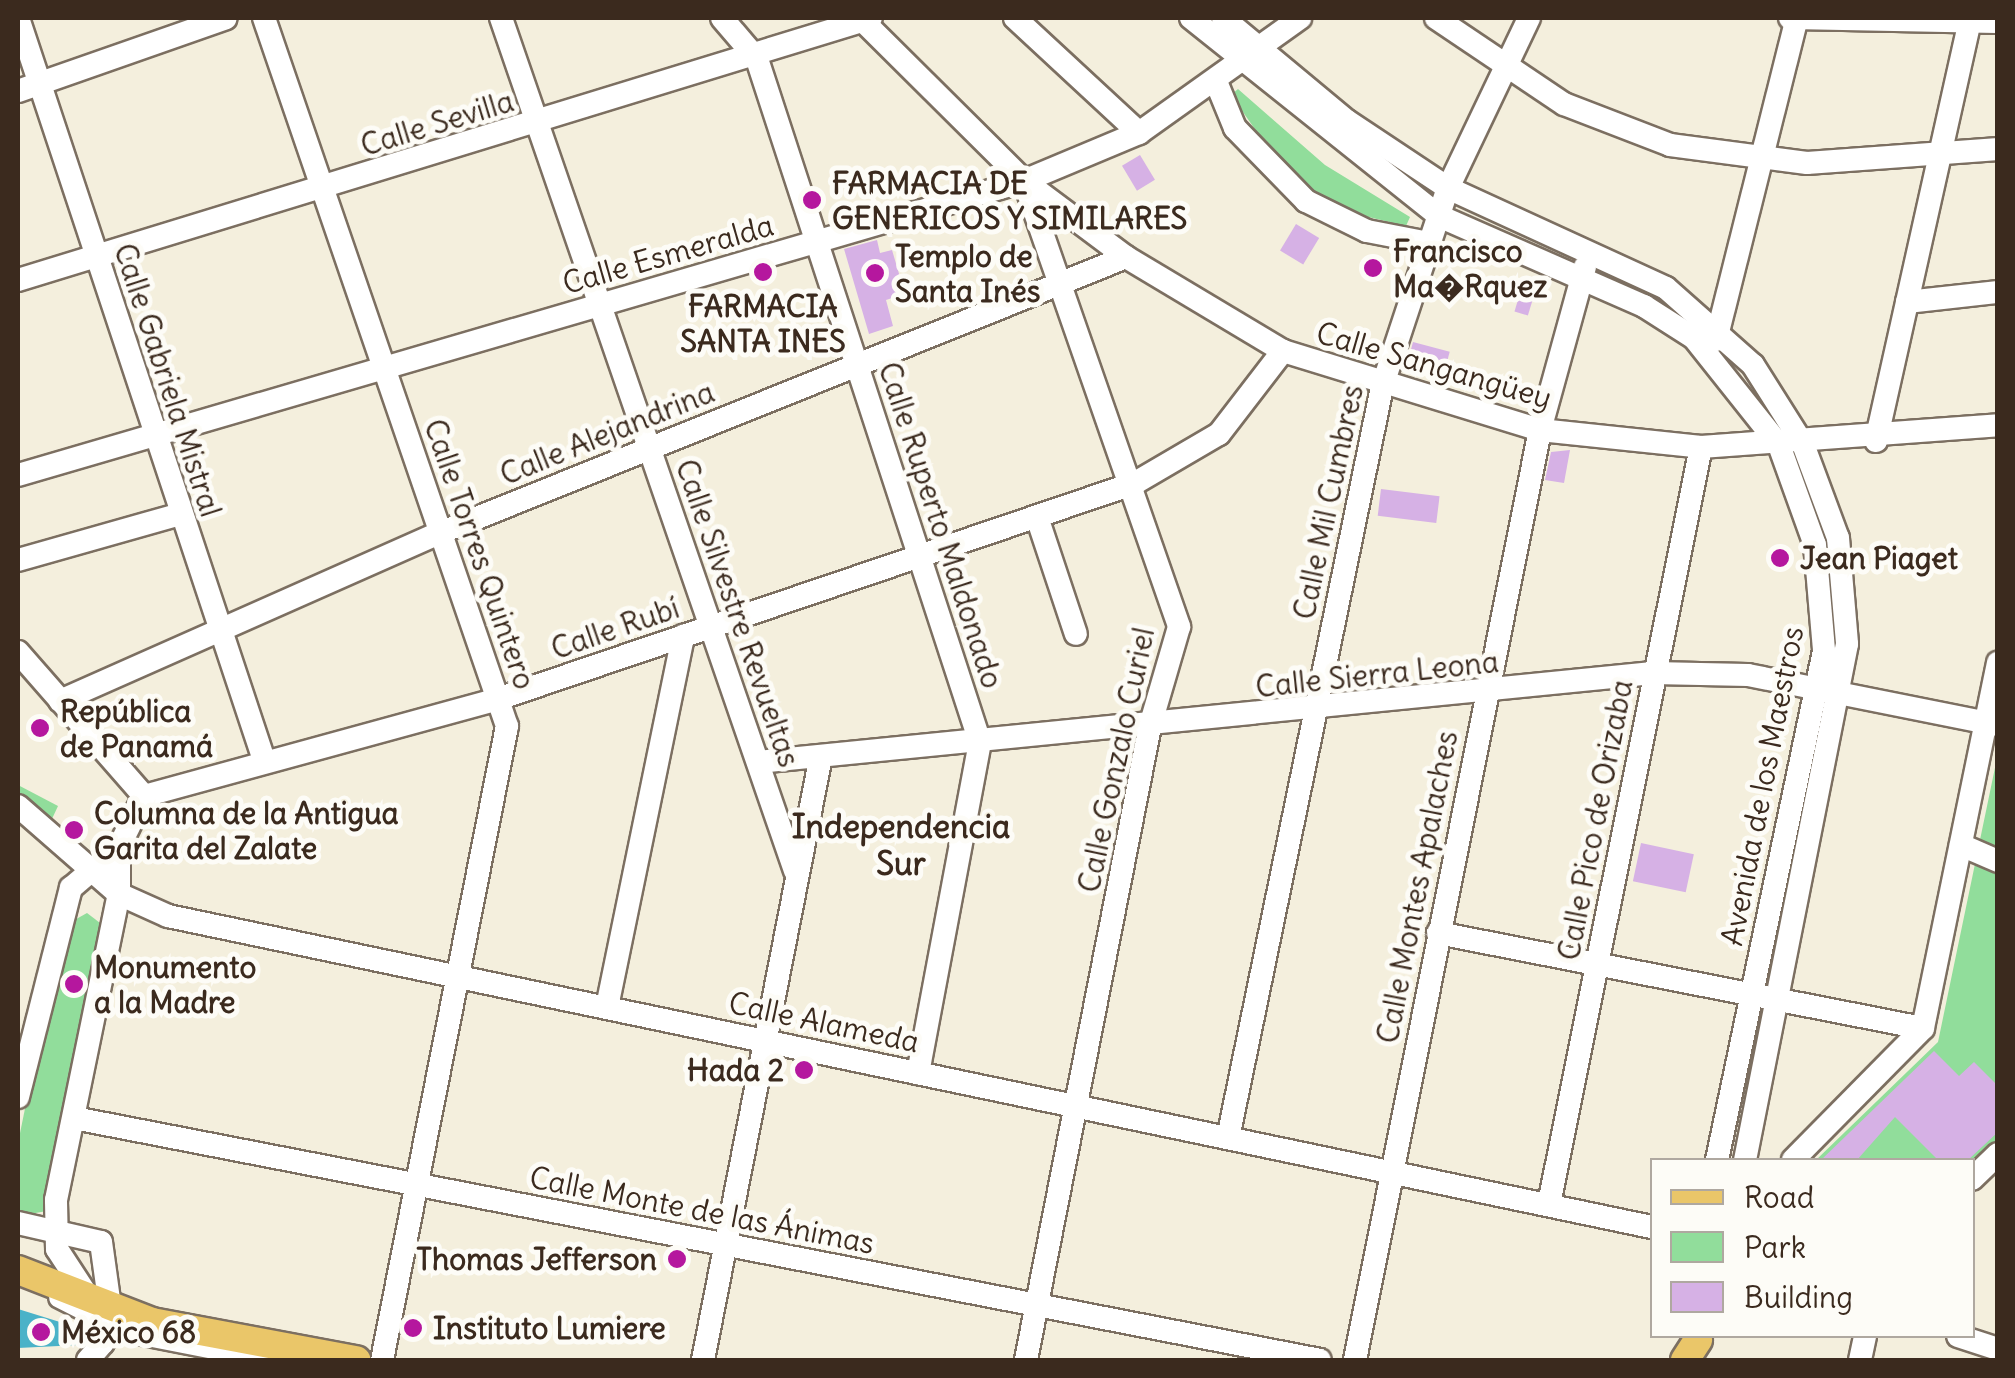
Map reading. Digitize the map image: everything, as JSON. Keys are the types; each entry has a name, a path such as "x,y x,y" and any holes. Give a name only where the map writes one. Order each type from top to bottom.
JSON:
{"main road":[{"path":"18,1270 97,1306 356,1360"}],"street":[{"name":"Calle Gabriela Mistral","path":"18,18 29,88 96,256 264,760"},
{"path":"29,88 226,18"},
{"name":"Calle Torres Quintero","path":"264,18 507,726 382,1360"},
{"name":"Calle Silvestre Revueltas","path":"501,18 795,871 703,1360"},
{"name":"Calle Ruperto Maldonado","path":"722,18 757,59 980,742 918,1073"},
{"path":"1014,18 1139,133"},
{"name":"Avenida de los Maestros","path":"1190,18 1448,188 1666,288 1719,328 1803,444 1848,594 1764,997 1718,1158"},
{"name":"Avenida de los Maestros","path":"1223,18 1252,59 1438,216 1582,278 1712,353 1779,445 1825,601 1826,691"},
{"name":"Calle Esmeralda","path":"18,475 1024,181 1139,133 1252,59 1300,18"},
{"path":"1436,18 1503,70 1624,129 1759,161 1940,157 1998,150"},
{"name":"Calle Mil Cumbres","path":"1228,1138 1382,388 1448,188 1529,18"},
{"path":"1712,353 1795,18 1969,25 1998,22"},
{"name":"Calle Sevilla","path":"18,280 757,59 865,19"},
{"name":"Calle Gonzalo Curiel","path":"865,19 1024,181 1066,285 1135,484 1179,628 1150,726 1026,1360"},
{"path":"1876,440 1969,25"},
{"path":"1217,84 1235,128 1306,201 1367,230 1429,242"},
{"name":"Calle Sangangüey","path":"1024,181 1126,258 1283,351 1382,388 1540,430 1701,447 1876,440 1998,425"},
{"name":"Calle Montes Apalaches","path":"1354,1360 1540,430 1589,254"},
{"name":"Calle Alejandrina","path":"60,701 221,634 442,532 1126,258"},
{"path":"1907,302 1998,292"},
{"name":"Calle Rubí","path":"144,796 264,760 498,699 1135,484 1220,434 1283,351"},
{"name":"Calle Pico de Orizaba","path":"1549,1204 1701,447"},
{"path":"18,560 181,514"},
{"path":"1037,516 1076,634"},
{"path":"607,1007 683,636"},
{"path":"18,652 144,796 119,847 120,894 54,1231 71,1280 127,1331 275,1360"},
{"path":"1796,1158 1923,1028 1960,845 1992,724 1998,663"},
{"name":"Calle Sierra Leona","path":"758,762 1486,694 1653,673 1748,675 1992,724"},
{"path":"795,871 821,756"},
{"name":"Calle Alameda","path":"18,806 120,894 168,916 1650,1228"},
{"path":"1960,845 1998,860"},
{"path":"18,1098 60,916 87,868 119,847"},
{"path":"1438,933 1923,1028"},
{"name":"Avenida de los Maestros","path":"1745,1158 1764,997"},
{"name":"Calle Monte de las Ánimas","path":"74,1118 1320,1360"},
{"path":"1975,1177 1998,1154"},
{"path":"18,1223 101,1242 97,1306 103,1343 88,1360"},
{"path":"18,1282 97,1306"},
{"path":"1964,1338 1998,1349"}],"green space":[{"path":"1238,89 1325,165 1410,217 1406,226 1356,214 1310,188 1266,145 1231,95"},
{"path":"1997,758 1997,1146 1975,1170 1975,1158 1818,1158 1938,1042"},
{"path":"18,785 58,806 51,821 18,798"},
{"path":"87,913 104,926 47,1211 18,1216 18,1143 62,927"}],"water":[{"path":"18,1309 76,1327 79,1345 18,1348"}],"building":[{"path":"1140,155 1155,180 1137,191 1122,166"},
{"path":"1296,224 1319,238 1303,264 1280,251"},
{"name":"Templo de Santa Inés","path":"877,240 880,253 892,250 905,294 886,300 893,326 869,334 844,249"},
{"path":"1525,277 1538,281 1528,316 1514,311"},
{"path":"1413,342 1450,352 1445,371 1408,361"},
{"path":"1570,450 1564,483 1545,480 1551,452"},
{"path":"1381,489 1440,496 1436,523 1378,516"},
{"path":"1641,843 1694,854 1686,892 1633,881"},
{"path":"1934,1051 1959,1076 1974,1062 1998,1086 1998,1132 1970,1158 1936,1158 1895,1117 1859,1158 1823,1158"}],"place":[{"name":"FARMACIA DE GENERICOS Y SIMILARES","path":"812,200"},
{"name":"Francisco Ma�Rquez","path":"1373,268"},
{"name":"FARMACIA SANTA INES","path":"763,272"},
{"name":"Templo de Santa Inés","path":"875,273"},
{"name":"Jean Piaget","path":"1780,558"},
{"name":"República de Panamá","path":"40,728"},
{"name":"Columna de la Antigua Garita del Zalate","path":"74,830"},
{"name":"Monumento a la Madre","path":"74,984"},
{"name":"Hada 2","path":"804,1070"},
{"name":"Thomas Jefferson","path":"677,1259"},
{"name":"Instituto Lumiere","path":"413,1328"},
{"name":"México 68","path":"41,1332"}],"district":[{"name":"Independencia Sur","path":"901,846"}]}
